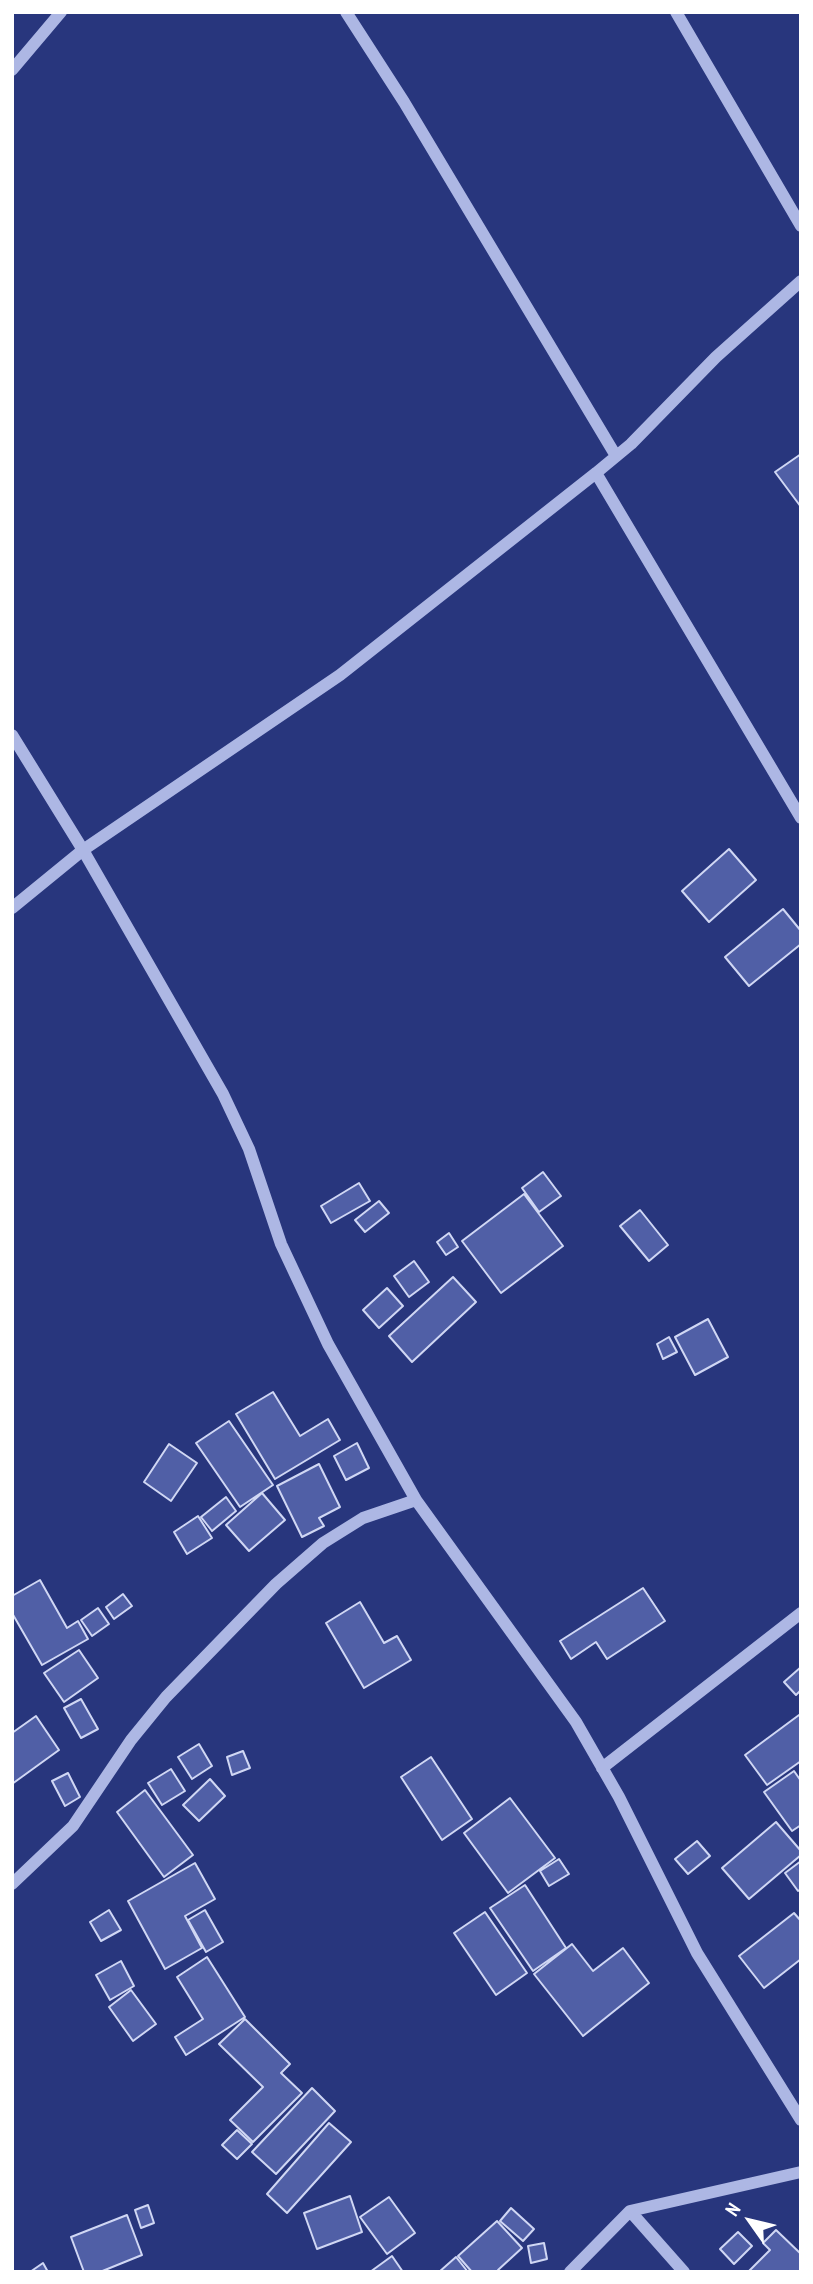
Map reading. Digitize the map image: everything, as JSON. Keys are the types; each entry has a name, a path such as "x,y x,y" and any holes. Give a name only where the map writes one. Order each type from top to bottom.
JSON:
{"street":[{"path":"12,70 61,12"},
{"path":"346,12 411,114 616,456"},
{"path":"676,12 801,226"},
{"path":"12,908 83,850 340,675 596,473 631,444 716,356 801,281"},
{"path":"596,473 801,818"},
{"path":"12,735 83,850 223,1094 249,1149 281,1244 322,1332 416,1500 576,1722 619,1797 697,1953 801,2120"},
{"path":"12,1884 73,1826 131,1740 166,1697 276,1584 323,1543 363,1518 416,1500"},
{"path":"602,1768 801,1614"},
{"path":"570,2272 630,2211 801,2172"},
{"path":"630,2211 684,2272"}],"building":[{"path":"801,454 801,507 775,472"},
{"path":"729,849 756,880 709,922 682,891"},
{"path":"783,909 801,931 801,944 749,986 725,957"},
{"path":"543,1172 561,1196 539,1212 522,1188"},
{"path":"359,1183 370,1201 331,1223 321,1206"},
{"path":"524,1194 563,1246 501,1293 462,1241"},
{"path":"379,1201 389,1213 365,1232 355,1220"},
{"path":"640,1210 668,1245 649,1261 620,1226"},
{"path":"449,1233 458,1247 446,1255 437,1242"},
{"path":"414,1261 429,1282 409,1297 394,1276"},
{"path":"453,1277 476,1302 412,1362 389,1336"},
{"path":"387,1288 403,1306 379,1328 363,1310"},
{"path":"708,1319 728,1357 695,1375 675,1337"},
{"path":"669,1337 677,1352 663,1359 657,1344"},
{"path":"273,1392 300,1436 328,1419 340,1440 275,1479 236,1414"},
{"path":"229,1421 273,1485 240,1507 196,1443"},
{"path":"357,1443 369,1468 346,1480 334,1456"},
{"path":"169,1444 197,1463 171,1501 144,1482"},
{"path":"319,1464 340,1507 319,1518 324,1526 302,1537 277,1486"},
{"path":"262,1493 285,1520 249,1551 226,1525"},
{"path":"226,1497 236,1511 212,1531 201,1517"},
{"path":"198,1516 212,1538 187,1554 174,1532"},
{"path":"40,1580 67,1628 78,1621 88,1639 42,1665 12,1613 12,1596"},
{"path":"643,1588 665,1621 607,1659 596,1642 571,1659 560,1641"},
{"path":"123,1594 132,1606 114,1619 106,1607"},
{"path":"360,1602 384,1643 397,1636 411,1660 364,1688 326,1623"},
{"path":"98,1608 109,1624 92,1636 81,1620"},
{"path":"79,1650 98,1678 64,1702 44,1673"},
{"path":"801,1667 801,1690 796,1695 784,1682"},
{"path":"81,1699 98,1729 81,1738 64,1708"},
{"path":"799,1715 801,1761 767,1785 745,1755"},
{"path":"36,1716 59,1750 12,1784 12,1733"},
{"path":"199,1744 212,1766 192,1779 178,1757"},
{"path":"243,1751 250,1768 232,1775 227,1757"},
{"path":"431,1757 472,1819 442,1840 401,1777"},
{"path":"171,1769 185,1791 162,1805 148,1783"},
{"path":"794,1771 801,1781 801,1825 792,1831 764,1792"},
{"path":"68,1773 80,1797 65,1806 52,1781"},
{"path":"210,1779 225,1796 199,1821 183,1805"},
{"path":"145,1790 193,1855 164,1877 117,1812"},
{"path":"510,1798 555,1858 508,1893 464,1833"},
{"path":"776,1822 801,1851 801,1855 749,1899 722,1868"},
{"path":"697,1841 710,1856 688,1874 675,1859"},
{"path":"559,1859 569,1874 549,1886 540,1871"},
{"path":"801,1861 801,1889 798,1891 785,1873"},
{"path":"195,1863 215,1899 185,1916 202,1948 165,1969 128,1901"},
{"path":"525,1885 566,1948 533,1971 490,1908"},
{"path":"109,1910 121,1930 101,1941 90,1922"},
{"path":"205,1910 223,1942 206,1952 188,1920"},
{"path":"485,1912 527,1973 496,1995 454,1933"},
{"path":"794,1913 801,1921 801,1959 764,1988 739,1956"},
{"path":"572,1944 593,1971 623,1948 649,1983 583,2036 534,1974"},
{"path":"207,1957 245,2017 186,2055 175,2037 203,2019 177,1977"},
{"path":"121,1961 134,1986 110,2000 96,1975"},
{"path":"131,1990 156,2024 133,2041 109,2007"},
{"path":"245,2019 290,2064 281,2073 302,2093 253,2142 230,2120 263,2087 219,2044"},
{"path":"312,2088 335,2111 276,2174 252,2152"},
{"path":"329,2123 351,2142 287,2213 267,2194"},
{"path":"237,2130 252,2144 237,2159 222,2145"},
{"path":"350,2196 362,2232 317,2249 304,2213"},
{"path":"389,2197 415,2233 387,2254 360,2217"},
{"path":"148,2205 154,2223 141,2228 135,2210"},
{"path":"511,2208 534,2229 523,2241 500,2221"},
{"path":"127,2215 142,2255 100,2272 84,2272 71,2237"},
{"path":"497,2221 522,2248 498,2270 500,2272 472,2272 458,2256"},
{"path":"776,2230 801,2254 801,2272 748,2272 770,2250 763,2243"},
{"path":"738,2232 752,2246 734,2264 720,2249"},
{"path":"544,2243 547,2259 531,2263 528,2246"},
{"path":"392,2256 403,2272 370,2272"},
{"path":"456,2257 468,2272 439,2272"},
{"path":"43,2263 48,2272 30,2272"}]}
